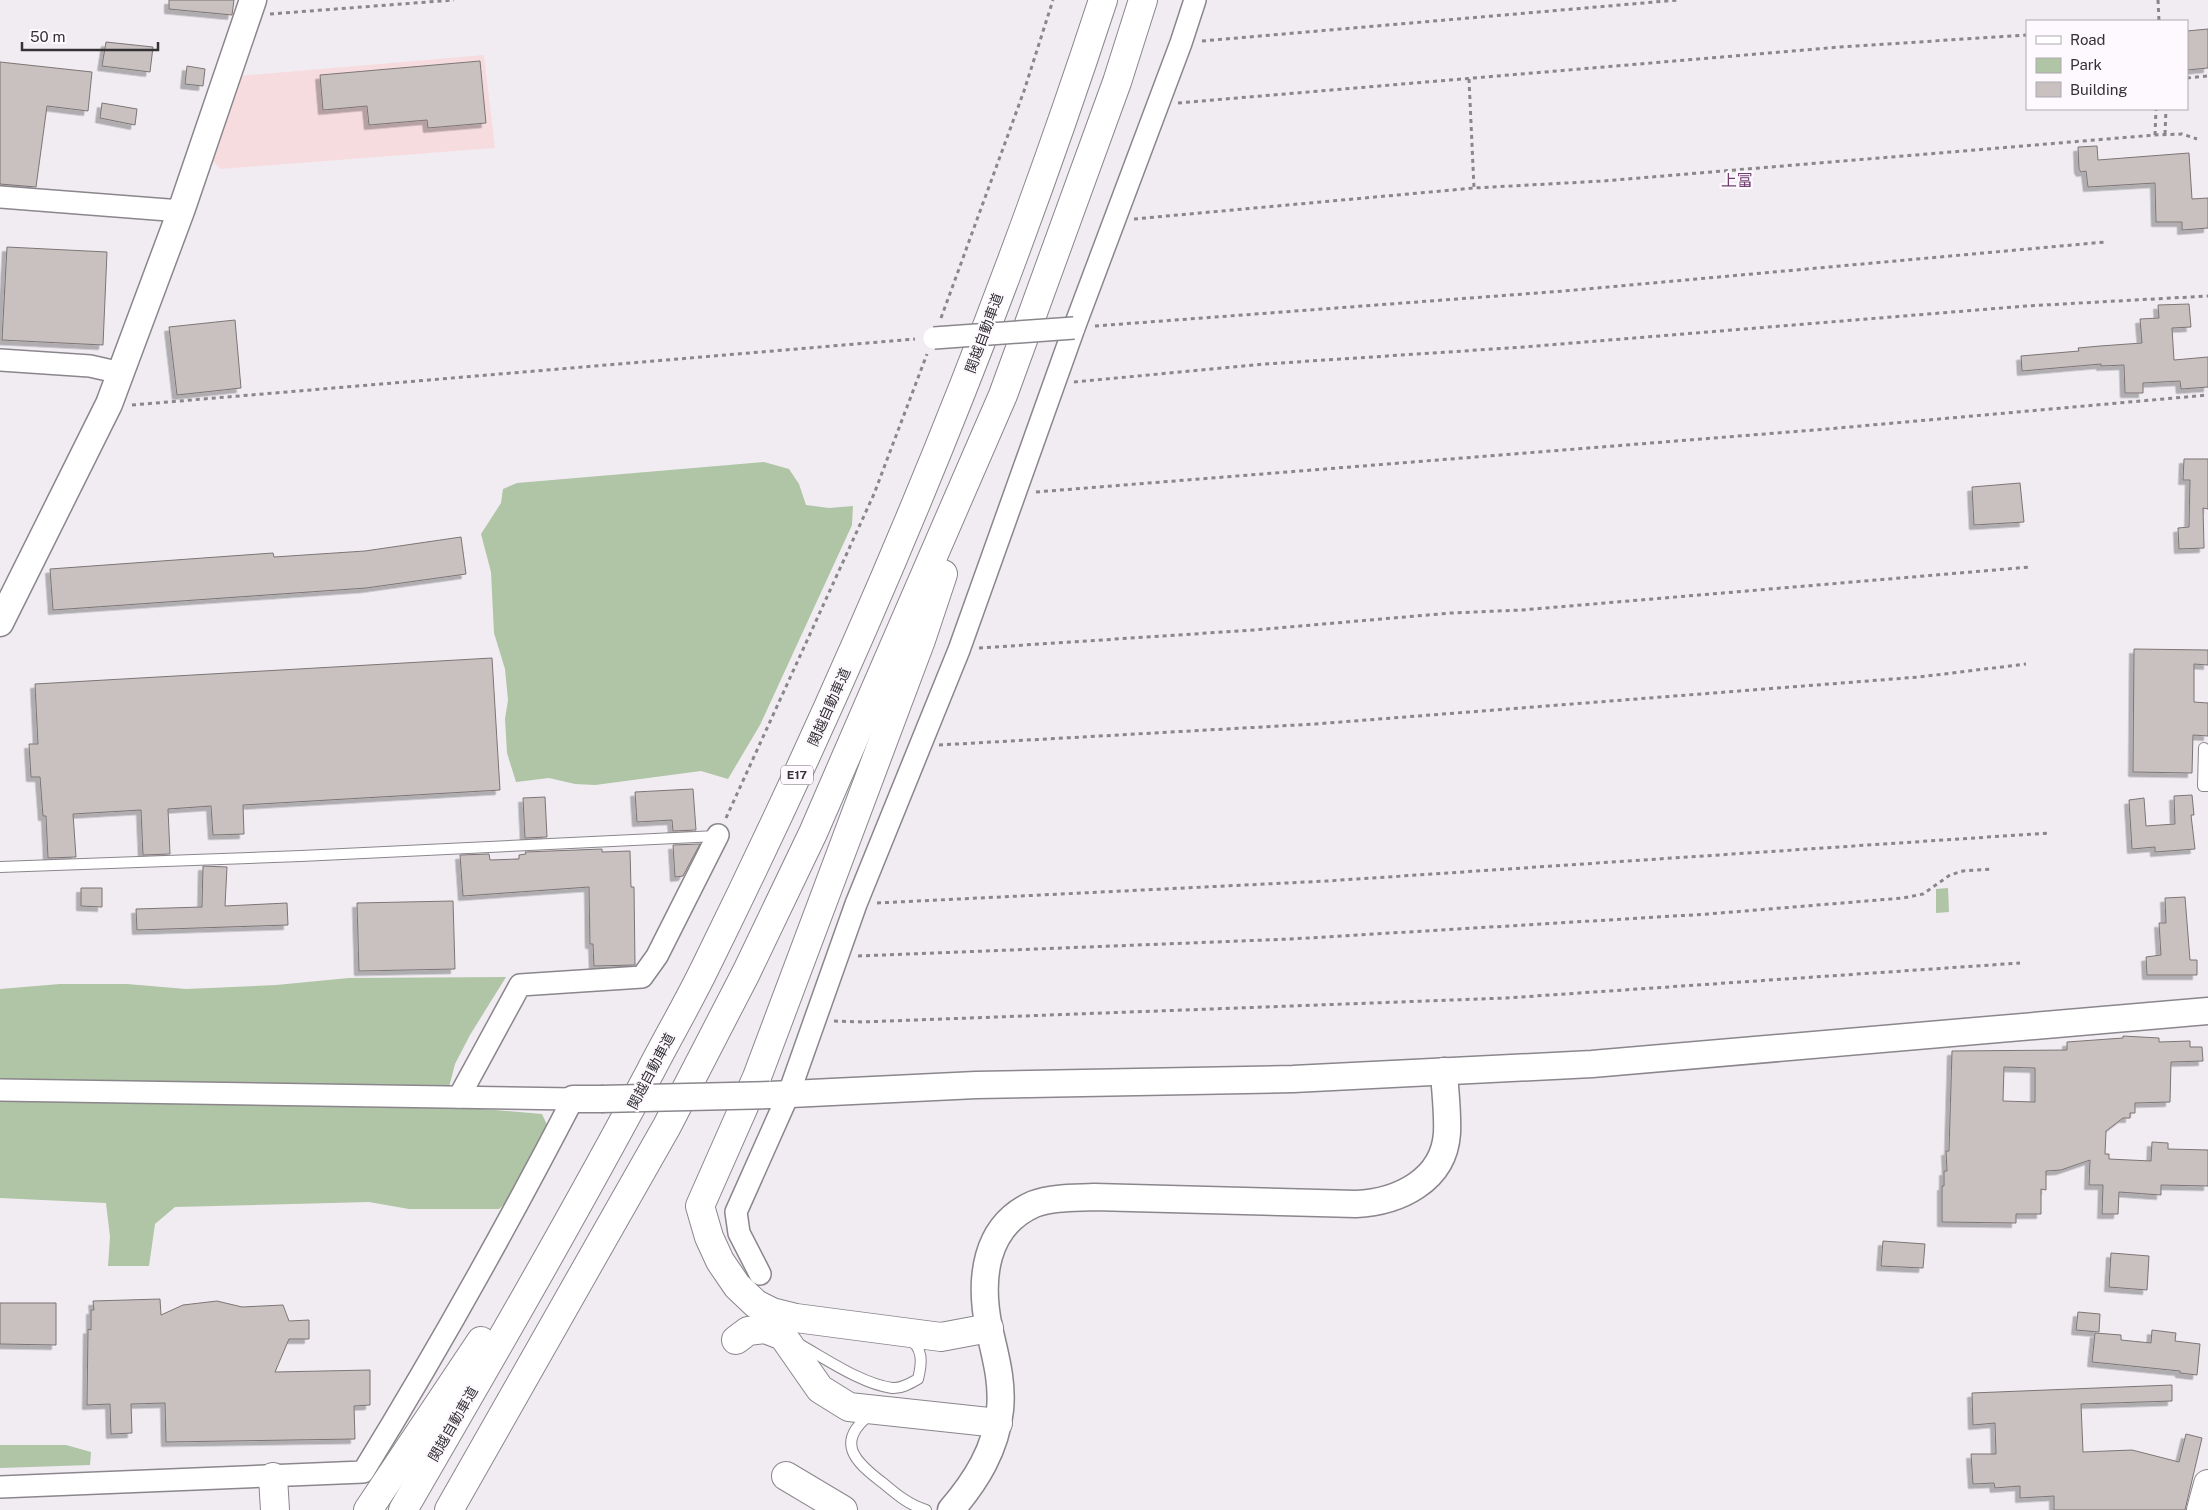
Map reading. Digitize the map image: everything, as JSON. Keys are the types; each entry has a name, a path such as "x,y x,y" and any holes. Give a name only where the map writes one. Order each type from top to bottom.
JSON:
{"main road":[{"name":"関越自動車道","path":"403,1510 606,1157 704,972 823,720 920,498 972,368 1078,79 1103,0"},
{"name":"E17","path":"449,1510 667,1126 746,972 814,833 1003,395 1117,82 1143,0"},
{"path":"989,1328 942,1337 796,1318 772,1312 756,1304 737,1286 720,1261 709,1237 700,1206 757,1077 921,640 1003,395"},
{"path":"368,1510 606,1157"},
{"path":"736,1340 748,1331 766,1329 782,1336 820,1388 849,1407 998,1423"},
{"path":"786,1476 842,1510"},
{"path":"273,1477 275,1510"},
{"path":"2201,1510 2208,1484"}],"street":[{"path":"760,1274 739,1233 736,1212 780,1094 816,1020 856,904 959,650 1074,328 1181,43 1194,0"},
{"path":"0,623 109,404 181,211 250,8"},
{"path":"0,197 181,211"},
{"path":"934,338 1074,328"},
{"path":"0,360 90,366 121,374"},
{"path":"459,1097 520,985 642,977 657,956 718,836"},
{"path":"0,1090 573,1100 780,1094 976,1085 1293,1079 1592,1064 2208,1011"},
{"path":"951,1510 967,1491 984,1463 998,1423 1000,1378 989,1328 984,1272 992,1246 1011,1219 1035,1204 1057,1199 1094,1197 1373,1203 1411,1189 1432,1173 1442,1156 1447,1134 1444,1071"},
{"path":"0,1487 363,1472 421,1378 493,1251 573,1100"}],"lane":[{"path":"2204,748 2203,786 2208,786"},
{"path":"0,866 311,855 718,836"},
{"path":"782,1336 859,1377 893,1388 908,1385 918,1379 922,1364 921,1354 912,1341 895,1332"},
{"path":"877,1409 857,1425 852,1438 852,1450 861,1466 903,1500 926,1510"}],"path":[{"path":"250,8 454,0"},
{"path":"718,836 874,494 934,338 1024,91 1053,0"},
{"path":"1181,43 1678,0"},
{"path":"2158,0 2159,20"},
{"path":"1158,105 1831,48 2026,35"},
{"path":"2188,78 2208,76"},
{"path":"1469,79 1474,188"},
{"path":"2155,135 2156,110"},
{"path":"2165,134 2166,110"},
{"path":"1115,221 1474,188 1613,180 2165,134 2182,134 2197,139"},
{"path":"1074,328 1564,291 2105,242"},
{"path":"1054,384 1265,364 1524,346 2026,306 2208,296"},
{"path":"109,404 128,406 934,338"},
{"path":"1016,494 1768,434 2208,395"},
{"path":"959,650 1254,630 1451,613 1522,610 2030,568"},
{"path":"919,746 1315,724 1919,677 2026,664"},
{"path":"856,904 1327,881 2049,834"},
{"path":"838,954 860,956 1291,939 1708,914 1904,898 1923,894 1950,875 1963,870 1993,869"},
{"path":"816,1020 862,1022 1506,998 2020,963"}],"shaded area":[{"path":"484,55 495,148 220,169 212,160 238,76"}],"green space":[{"path":"764,462 789,469 799,484 806,505 829,508 853,506 852,525 760,725 728,779 701,771 595,785 575,784 549,778 516,782 507,753 505,719 508,700 505,669 494,633 491,572 481,534 501,503 503,489 517,483"},
{"path":"1948,888 1949,912 1936,913 1936,889"},
{"path":"506,977 470,1035 455,1064 446,1099 483,1109 542,1114 548,1127 511,1198 499,1209 409,1209 369,1202 175,1207 155,1224 149,1266 108,1266 110,1237 106,1203 0,1198 0,989 60,984 127,984 186,989 276,985 349,978"},
{"path":"0,1445 66,1445 91,1452 90,1465 0,1468"}],"building":[{"path":"169,0 234,0 232,15 169,9"},
{"path":"2208,29 2208,68 2188,70 2188,31"},
{"path":"106,42 153,47 150,72 102,66"},
{"path":"480,61 486,123 428,128 427,120 369,125 367,106 323,110 320,75"},
{"path":"0,62 92,72 88,111 47,106 36,187 0,184"},
{"path":"187,66 205,69 203,86 185,84"},
{"path":"102,103 137,109 135,125 100,118"},
{"path":"2097,146 2098,160 2189,153 2192,199 2208,198 2208,228 2182,230 2182,222 2156,222 2155,183 2088,187 2086,171 2081,172 2079,169 2078,147"},
{"path":"7,247 107,252 103,345 2,340"},
{"path":"2189,304 2191,327 2172,328 2174,360 2208,357 2208,387 2181,389 2180,381 2143,383 2143,393 2125,393 2124,365 2101,366 2101,364 2022,371 2021,356 2079,351 2078,348 2142,343 2140,319 2159,318 2158,305"},
{"path":"235,320 241,388 177,395 169,327"},
{"path":"2184,459 2208,459 2208,509 2203,508 2204,548 2179,549 2178,528 2189,527 2190,480 2183,480"},
{"path":"2020,483 2024,522 1974,525 1972,487"},
{"path":"461,537 466,574 366,588 53,610 50,569 273,553 274,557 365,551"},
{"path":"2134,649 2208,650 2208,665 2194,664 2194,702 2208,703 2208,736 2193,735 2192,773 2133,772"},
{"path":"492,658 500,790 243,805 244,834 213,835 211,806 168,809 170,854 143,855 141,810 73,814 76,857 48,858 46,816 43,816 40,777 31,777 29,744 38,744 35,684"},
{"path":"693,789 696,830 673,831 672,820 637,822 635,792"},
{"path":"2192,795 2194,815 2191,815 2195,849 2155,852 2155,847 2132,849 2129,800 2144,798 2146,826 2175,824 2174,796"},
{"path":"545,797 547,837 525,838 523,798"},
{"path":"700,844 683,876 675,877 673,845"},
{"path":"602,849 602,852 630,851 631,887 634,887 635,965 594,966 593,944 590,944 589,887 463,896 460,855 489,854 490,860 519,859 519,855 526,854 525,852"},
{"path":"203,866 227,867 225,906 287,903 288,925 137,930 136,909 202,907"},
{"path":"81,888 102,888 102,907 81,906"},
{"path":"2185,897 2190,960 2197,960 2197,975 2147,975 2146,957 2161,955 2159,923 2166,923 2165,898"},
{"path":"453,901 455,969 359,971 357,903"},
{"path":"2123,1036 2159,1038 2159,1042 2190,1041 2190,1047 2202,1047 2203,1061 2171,1062 2170,1102 2135,1103 2135,1113 2130,1113 2130,1118 2123,1118 2106,1131 2105,1154 2109,1154 2109,1159 2151,1161 2152,1142 2168,1143 2168,1149 2208,1150 2208,1186 2161,1185 2161,1195 2119,1192 2118,1214 2102,1214 2103,1185 2089,1185 2090,1160 2061,1170 2046,1171 2046,1190 2041,1189 2041,1214 2016,1214 2016,1223 1942,1222 1942,1186 1944,1186 1944,1171 1947,1171 1946,1151 1949,1151 1952,1051 2067,1050 2067,1042 2123,1038","holes":["2004,1067 2035,1068 2035,1102 2003,1101"]},
{"path":"1883,1241 1925,1244 1923,1268 1881,1266"},
{"path":"2111,1253 2149,1256 2147,1290 2109,1287"},
{"path":"160,1299 161,1315 183,1305 217,1301 242,1307 283,1305 289,1321 309,1320 309,1339 289,1339 275,1372 370,1370 370,1405 354,1406 355,1439 166,1442 165,1403 131,1404 132,1433 111,1434 110,1404 87,1405 88,1329 91,1330 91,1310 94,1310 93,1301"},
{"path":"0,1303 56,1303 56,1345 0,1344"},
{"path":"2078,1312 2100,1314 2099,1332 2076,1330"},
{"path":"2152,1330 2176,1333 2175,1341 2200,1344 2197,1375 2180,1373 2180,1371 2092,1362 2095,1333 2121,1335 2121,1340 2151,1343"},
{"path":"2172,1385 2172,1401 2081,1404 2083,1452 2132,1450 2179,1462 2186,1434 2202,1438 2185,1510 2054,1510 2054,1496 2020,1498 2020,1486 1995,1488 1994,1483 1973,1484 1971,1454 1996,1454 1995,1423 1973,1425 1972,1393"}],"district":[{"name":"上富","path":"1737,180"}]}
